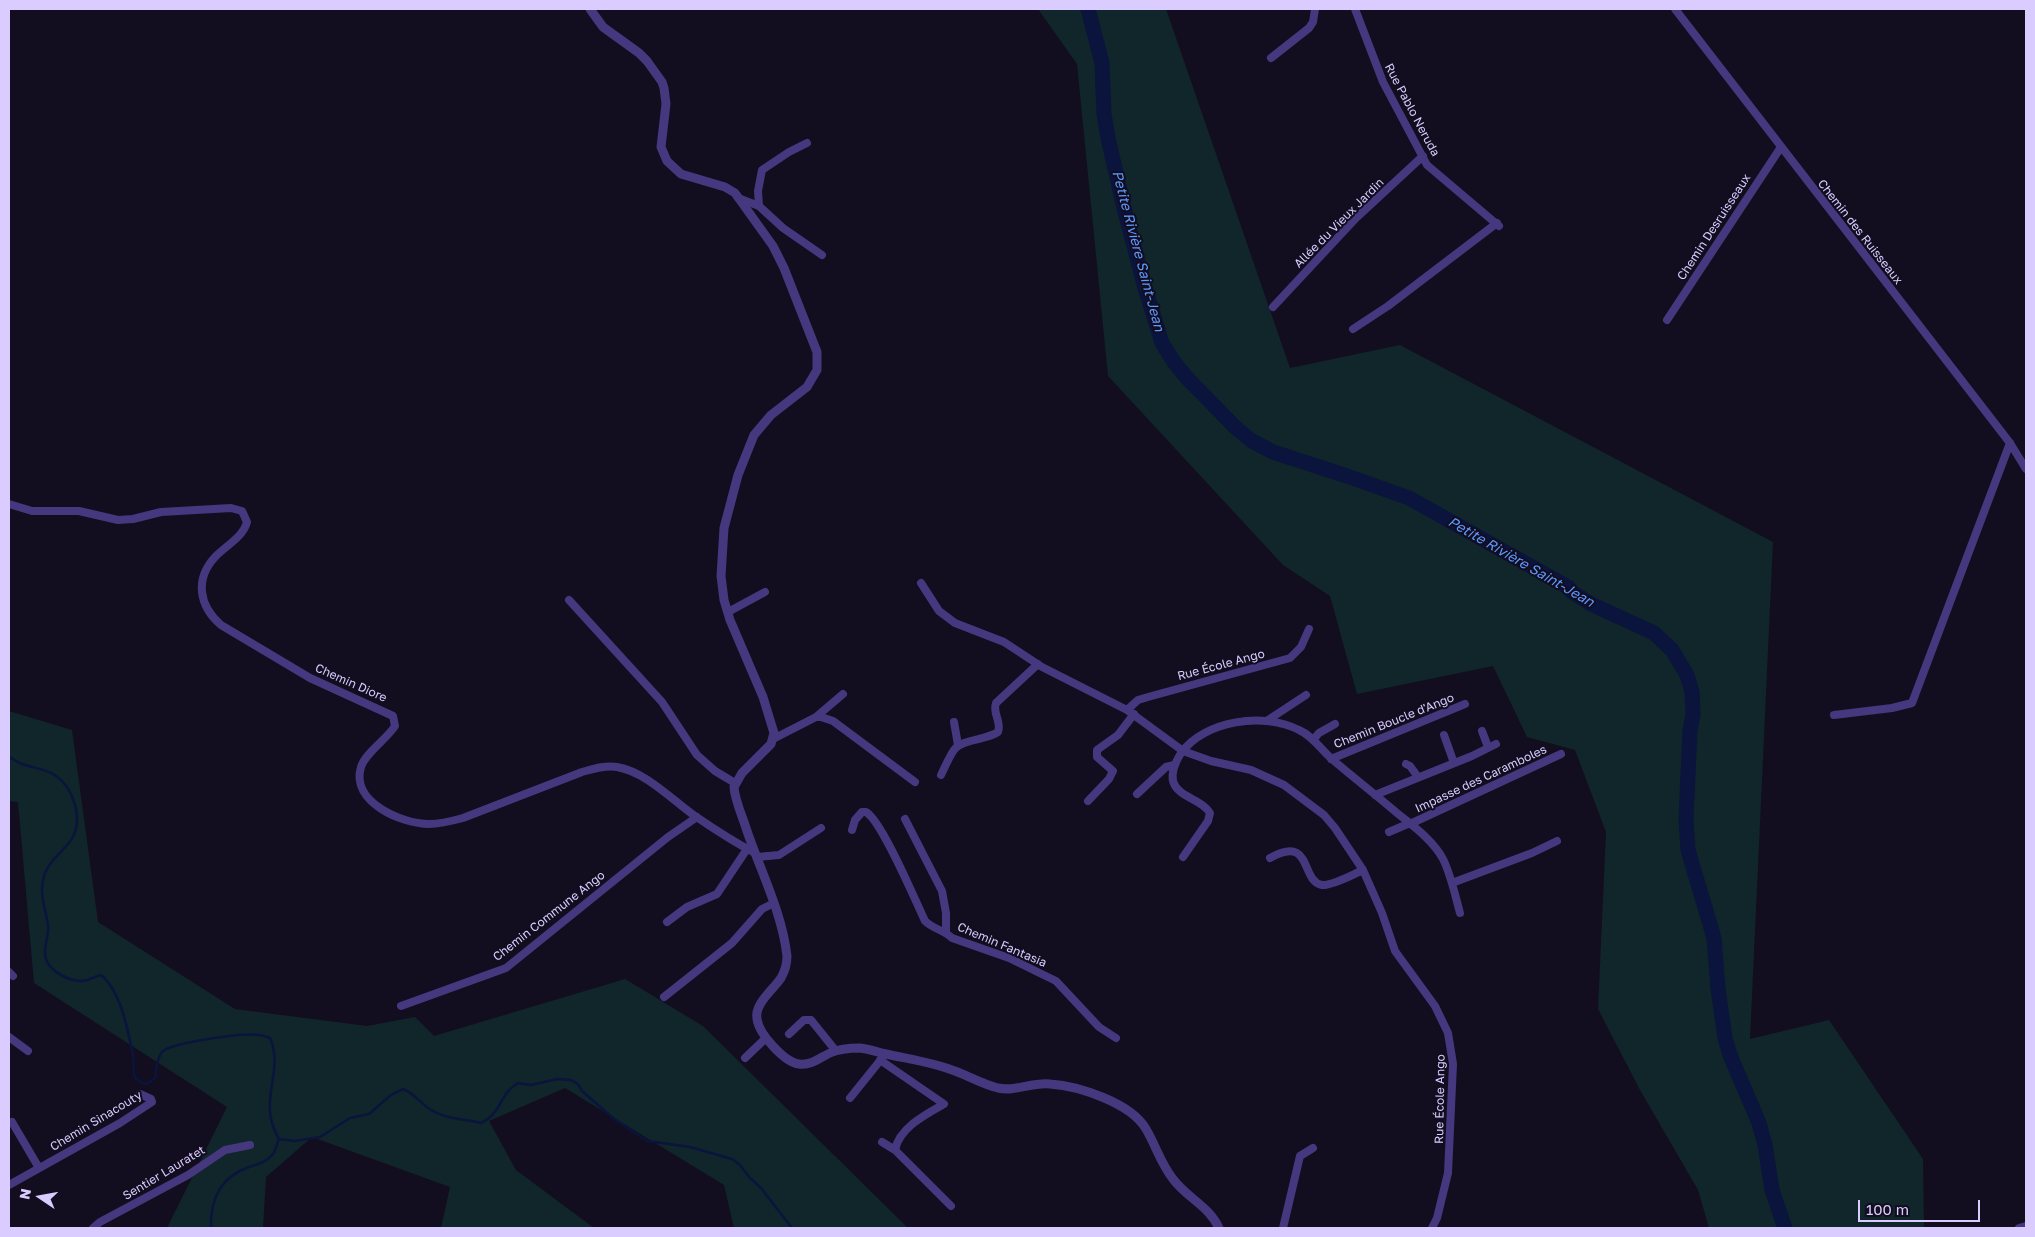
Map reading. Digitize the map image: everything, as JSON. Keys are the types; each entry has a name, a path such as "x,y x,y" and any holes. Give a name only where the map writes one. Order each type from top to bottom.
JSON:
{"street":[{"path":"590,9 603,27 638,53 662,82 666,104 661,148 667,161 682,174 725,187 735,193 773,246 816,346 818,365 815,376 807,387 763,423 746,450 724,528 721,560 722,587 728,612 763,697 774,739"},
{"path":"1271,58 1309,28 1313,22 1315,9"},
{"name":"Rue Pablo Neruda","path":"1353,329 1388,306 1498,225 1428,165 1383,82 1355,9"},
{"name":"Chemin des Ruisseaux","path":"1675,9 2010,443 2026,469"},
{"path":"759,206 758,191 762,170 789,152 807,143"},
{"name":"Chemin Desruisseaux","path":"1667,320 1781,147"},
{"name":"Allée du Vieux Jardin","path":"1273,307 1356,218 1423,156"},
{"path":"738,198 759,206 783,228 822,255"},
{"path":"1834,715 1892,708 1912,703 2010,443"},
{"name":"Chemin Diore","path":"9,504 32,511 79,511 118,520 133,519 161,512 232,508 242,511 246,516 245,529 215,557 206,572 202,588 204,605 211,617 221,625 302,674 393,716 395,726 364,761 360,774 363,788 368,798 382,810 396,817 427,824 450,822 582,772 599,767 616,767 631,771 646,779 696,817 753,853"},
{"name":"Rue École Ango","path":"921,583 930,599 945,617 955,623 1004,642 1038,664 1130,712 1183,751 1211,761 1251,770 1284,785 1324,814 1363,870 1382,913 1395,951 1443,1020 1451,1048 1453,1064 1448,1173 1437,1218 1432,1228"},
{"path":"728,612 765,592"},
{"path":"569,600 662,702 697,755 715,771 735,783"},
{"name":"Rue École Ango","path":"1088,801 1109,779 1113,771 1097,757 1097,750 1118,735 1138,700 1290,658 1301,647 1310,629"},
{"path":"941,775 958,745 998,732 999,725 994,711 996,703 1038,664"},
{"path":"843,694 816,718 774,739 735,783 734,792 736,800 753,853 774,903 787,956 784,972 764,999 757,1013 760,1028 766,1038 792,1063 801,1065 809,1064 836,1051 861,1048 883,1057 942,1066 999,1088 1015,1090 1040,1083 1069,1087 1124,1108 1146,1129 1160,1159 1173,1180 1205,1208 1219,1228"},
{"name":"Chemin Boucle d'Ango","path":"1268,720 1306,695"},
{"name":"Chemin Boucle d'Ango","path":"1331,759 1465,704"},
{"path":"816,718 821,717 833,721 915,782"},
{"name":"Chemin Boucle d'Ango","path":"1174,765 1195,738 1209,730 1254,720 1280,722 1298,729 1313,740 1331,759 1410,823 1436,848 1443,859 1452,883 1460,913"},
{"path":"954,722 958,745"},
{"name":"Chemin Boucle d'Ango","path":"1313,740 1319,733 1335,724"},
{"path":"1482,731 1488,748"},
{"path":"1444,735 1454,763"},
{"path":"1375,795 1496,744"},
{"name":"Impasse des Caramboles","path":"1410,823 1561,754"},
{"path":"1406,764 1410,766 1418,777"},
{"path":"1137,794 1166,767 1174,765 1173,780 1176,786 1180,791 1208,809 1210,813 1208,821 1183,857"},
{"name":"Chemin Fantasia","path":"852,830 855,820 862,812 866,812 873,818 888,842 925,921 930,926 946,932 952,938 1009,958 1056,981 1099,1027 1116,1038"},
{"name":"Chemin Commune Ango","path":"401,1006 506,968 668,837 696,817"},
{"name":"Chemin Fantasia","path":"905,818 942,891 946,913 946,932"},
{"path":"1389,832 1410,823"},
{"path":"753,853 779,855 821,828"},
{"path":"1452,883 1532,853 1557,841"},
{"path":"1270,858 1282,851 1294,852 1299,855 1315,880 1325,885 1363,870"},
{"path":"667,922 687,907 717,894 753,853"},
{"path":"664,997 732,943 762,908 774,903"},
{"path":"789,1034 804,1020 811,1020 836,1051"},
{"path":"9,1037 28,1051"},
{"path":"745,1058 766,1038"},
{"path":"850,1098 883,1057"},
{"path":"883,1057 944,1104 913,1124 904,1133 894,1150"},
{"name":"Chemin Sinacouty","path":"9,1185 120,1123 152,1102 152,1098 140,1094"},
{"path":"12,1122 39,1168"},
{"path":"882,1142 894,1150 950,1206"},
{"name":"Sentier Lauratet","path":"93,1228 100,1222 188,1175 225,1150 250,1145"},
{"path":"1283,1228 1296,1154 1314,1148"},
{"path":"2019,1228 2026,1226"}],"green space":[{"path":"1038,9 1166,9 1290,368 1400,345 1773,542 1750,1039 1829,1020 1923,1159 1924,1228 1709,1228 1698,1190 1640,1090 1598,1009 1606,832 1575,750 1527,737 1493,666 1357,694 1330,596 1283,565 1108,376 1077,64"},
{"path":"9,711 72,730 98,922 235,1009 367,1026 415,1017 434,1036 625,979 703,1026 908,1228 734,1228 724,1185 565,1088 489,1121 516,1170 594,1228 441,1228 450,1187 312,1137 266,1177 263,1228 167,1228 227,1107 34,983 18,802 9,801"}],"waterway":[{"name":"Petite Rivière Saint-Jean","path":"1088,9 1102,63 1104,114 1108,138 1145,288 1162,343 1187,378 1236,428 1252,441 1273,452 1409,498 1568,587 1572,592 1591,604 1654,633 1672,650 1687,675 1692,692 1693,715 1690,730 1686,819 1688,850 1714,938 1718,989 1725,1038 1730,1055 1759,1123 1765,1145 1772,1190 1785,1228"},
{"path":"9,757 22,764 55,775 62,781 72,796 77,814 75,832 68,844 47,868 43,880 42,893 48,925 45,948 46,958 52,968 62,976 83,981 101,975 108,982 123,1012 133,1055 134,1075 139,1081 147,1084 155,1078 159,1058 162,1052 168,1048 224,1037 262,1035 270,1038 274,1051 270,1100 273,1125 279,1139 295,1141 320,1137 350,1118 369,1114 391,1095 403,1089 411,1093 427,1108 437,1113 481,1123 494,1113 507,1093 518,1083 531,1085 557,1079 571,1080 578,1084 582,1091 614,1119 647,1141 690,1147 732,1159 761,1188 792,1228"},
{"path":"211,1228 212,1208 224,1183 239,1171 271,1157 279,1139"}]}
